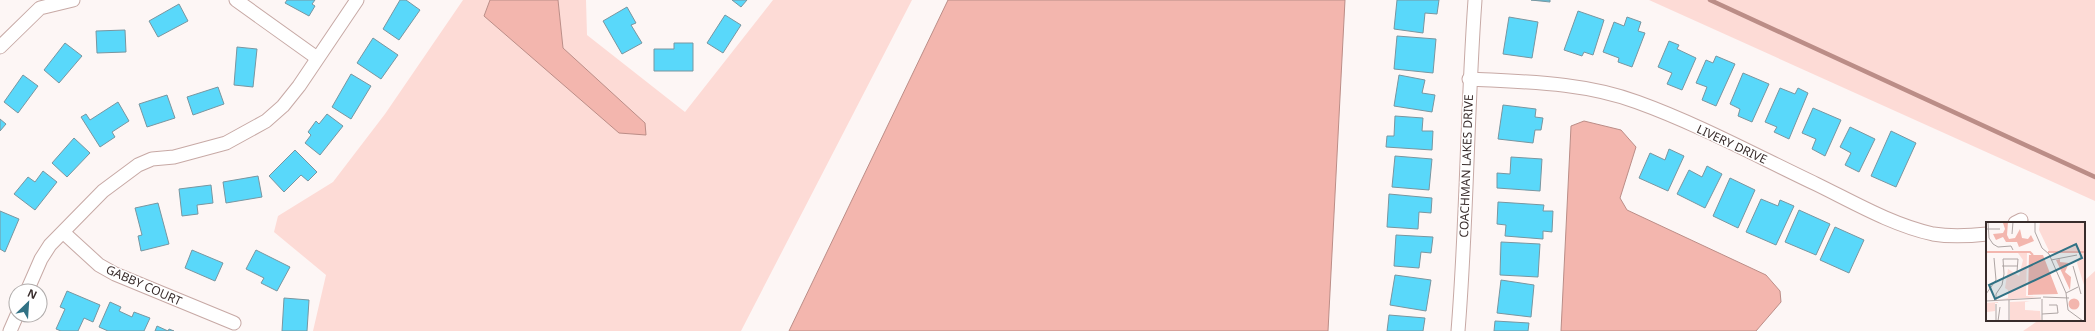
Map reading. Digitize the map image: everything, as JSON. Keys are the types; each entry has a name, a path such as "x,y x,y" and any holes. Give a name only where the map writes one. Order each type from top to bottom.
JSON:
{"street":[{"path":"0,47 37,4 73,0"},
{"path":"236,0 317,58"},
{"path":"30,283 41,259 50,245 64,233 103,191 138,165 152,159 174,156 226,143 266,121 295,91 357,0"},
{"name":"COACHMAN LAKES DRIVE","path":"1458,331 1463,273 1469,78 1475,0"},
{"name":"LIVERY DRIVE","path":"1469,78 1565,85 1602,90 1638,102 1717,137 1897,223 1933,234 1963,237 1986,234"},
{"name":"GABBY COURT","path":"64,233 99,265 115,274 234,323"}],"shaded area":[{"path":"463,0 490,0 484,16 646,135 644,123 563,48 558,0 586,0 587,35 685,112 773,0 912,0 741,331 313,331 326,275 274,232 278,216 333,182 385,114"},
{"path":"490,0 558,0 563,48 645,123 646,135 619,133 484,16"},
{"path":"948,0 1345,0 1328,331 789,331"},
{"path":"1649,0 2095,0 2095,201"},
{"path":"1584,121 1621,130 1636,147 1620,198 1627,210 1766,275 1780,291 1781,302 1756,331 1561,331 1571,126"},
{"path":"2095,271 2095,331 2023,331 2038,321 2085,321 2085,280"}],"building":[{"path":"287,0 315,0 312,4 315,6 309,16 285,3"},
{"path":"400,0 406,0 420,10 399,40 383,29"},
{"path":"732,0 747,0 741,7"},
{"path":"1397,0 1439,0 1437,14 1425,13 1423,33 1394,29"},
{"path":"1531,0 1550,0 1550,2"},
{"path":"179,4 188,21 158,37 149,21"},
{"path":"627,7 636,23 631,25 642,43 622,54 603,21"},
{"path":"1578,11 1604,20 1593,55 1584,52 1582,56 1564,50"},
{"path":"725,15 741,25 723,53 707,43"},
{"path":"1509,17 1538,22 1532,58 1503,54"},
{"path":"1627,17 1641,22 1638,31 1645,33 1632,67 1618,62 1619,58 1603,52 1614,22 1624,26"},
{"path":"125,30 126,52 97,53 96,31"},
{"path":"1397,36 1436,39 1433,73 1394,69"},
{"path":"373,38 398,55 381,79 357,63"},
{"path":"1669,41 1679,45 1677,49 1696,58 1682,90 1667,84 1672,73 1658,67"},
{"path":"65,43 82,56 59,83 44,70"},
{"path":"674,43 693,43 693,71 654,71 654,49 674,49"},
{"path":"237,47 257,49 253,87 234,85"},
{"path":"1716,56 1735,64 1716,106 1702,100 1707,87 1696,83 1706,60 1713,63"},
{"path":"1743,73 1769,84 1752,122 1738,116 1740,109 1730,104"},
{"path":"351,74 371,86 351,119 332,107"},
{"path":"23,75 38,86 18,113 4,102"},
{"path":"1399,75 1425,80 1422,93 1435,95 1432,112 1394,106"},
{"path":"218,87 224,104 193,115 187,97"},
{"path":"1780,88 1795,94 1798,88 1808,93 1789,139 1774,132 1777,127 1765,122"},
{"path":"167,95 175,118 147,127 139,104"},
{"path":"118,102 129,121 112,132 115,137 100,147 81,117 86,114 90,120"},
{"path":"1503,105 1536,109 1535,117 1543,118 1541,130 1535,130 1533,143 1498,139"},
{"path":"1813,108 1841,120 1825,156 1812,149 1816,139 1802,133"},
{"path":"327,114 343,126 320,155 305,143 311,135 308,132 316,121 319,124"},
{"path":"1395,116 1423,118 1422,131 1433,131 1432,150 1386,147 1387,136 1394,136"},
{"path":"0,119 6,124 0,131"},
{"path":"1850,127 1875,139 1859,172 1845,165 1851,153 1840,147"},
{"path":"1891,131 1916,143 1896,187 1871,176"},
{"path":"74,138 90,153 67,177 52,163"},
{"path":"1669,149 1684,156 1668,191 1639,178 1650,153 1665,160"},
{"path":"295,150 317,172 308,181 301,175 284,192 269,176"},
{"path":"1395,156 1432,159 1429,190 1392,187"},
{"path":"1511,157 1542,159 1540,191 1497,188 1497,173 1510,174"},
{"path":"1707,166 1722,174 1705,208 1677,194 1689,170 1702,177"},
{"path":"43,171 57,182 35,210 14,194 28,177 35,182"},
{"path":"258,176 262,197 226,203 223,182"},
{"path":"1730,178 1755,190 1738,228 1713,216"},
{"path":"211,185 213,203 197,205 198,214 182,216 179,189"},
{"path":"1389,194 1432,198 1431,213 1419,212 1418,229 1387,227"},
{"path":"1761,199 1778,206 1780,200 1794,206 1776,245 1746,232"},
{"path":"1498,202 1544,205 1543,211 1553,211 1552,232 1543,231 1543,239 1505,236 1506,225 1497,224"},
{"path":"158,203 169,244 141,251 138,236 142,235 135,208"},
{"path":"1799,210 1830,224 1816,255 1785,242"},
{"path":"0,211 19,219 5,252 0,249"},
{"path":"1835,227 1864,240 1849,273 1820,260"},
{"path":"1396,235 1433,237 1431,253 1421,252 1419,268 1394,266"},
{"path":"1501,242 1540,244 1538,277 1500,275"},
{"path":"192,250 223,263 215,281 185,268"},
{"path":"256,250 290,267 277,291 261,283 264,278 246,269"},
{"path":"1395,275 1431,280 1426,311 1390,305"},
{"path":"1501,280 1534,285 1531,317 1497,313"},
{"path":"67,291 100,305 93,322 84,318 78,331 61,331 56,329 65,309 60,307"},
{"path":"284,298 309,300 307,331 282,331"},
{"path":"110,302 121,307 119,311 132,317 134,312 150,318 144,331 108,331 99,327"},
{"path":"1389,315 1425,318 1423,331 1387,331"},
{"path":"1495,321 1529,323 1528,331 1494,331"},
{"path":"157,326 168,331 155,331"}],"waterway":[{"path":"1710,0 2095,177"}]}
